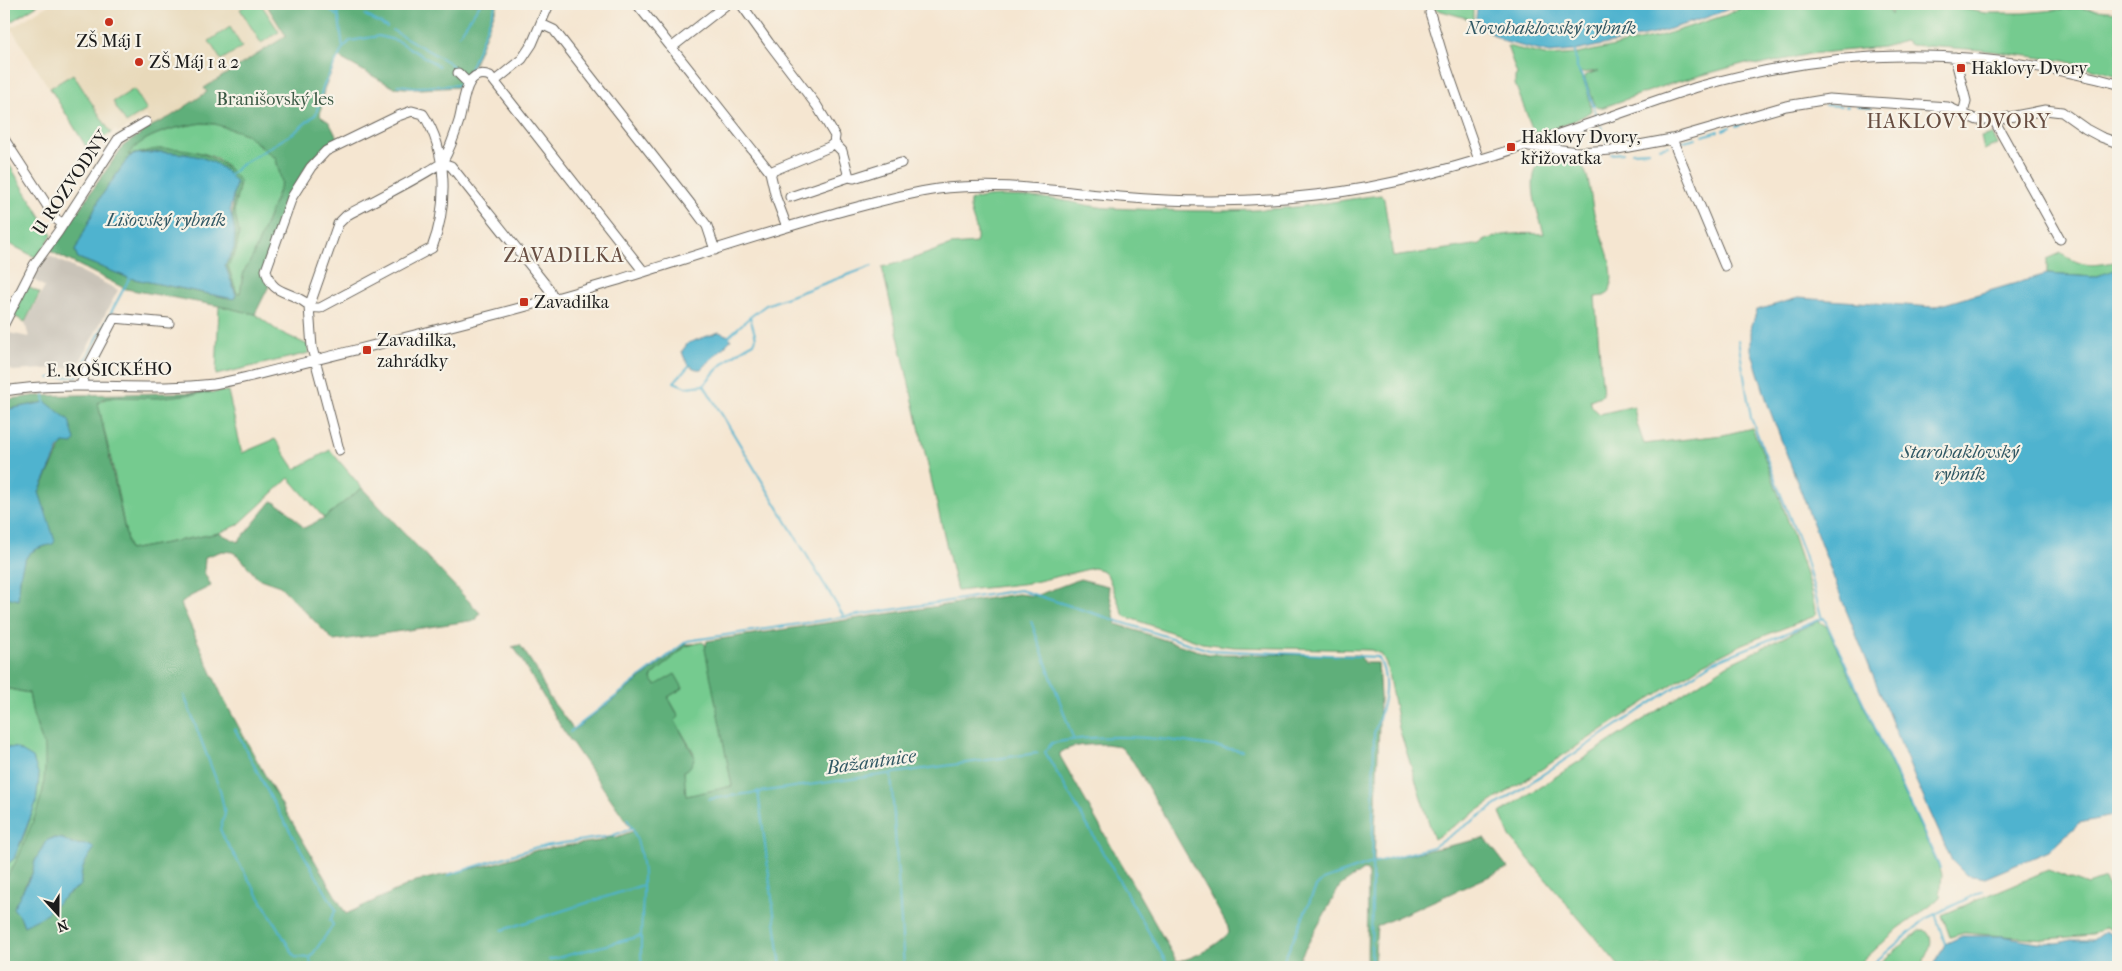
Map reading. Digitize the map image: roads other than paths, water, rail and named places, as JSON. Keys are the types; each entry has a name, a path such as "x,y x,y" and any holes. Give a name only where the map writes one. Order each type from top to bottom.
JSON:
{"street":[{"path":"495,81 522,59 532,44 549,4"},
{"path":"636,4 770,172 786,227"},
{"path":"671,48 727,4"},
{"path":"741,4 768,43 817,106 835,136 834,143"},
{"path":"1430,12 1445,63 1479,160"},
{"path":"541,24 554,30 707,226 715,250"},
{"path":"315,360 553,299 786,227 910,193 962,186 1017,188 1124,198 1199,201 1269,199 1370,186 1446,170 1526,146 1697,88 1747,74 1815,61 1898,55 1955,57 2042,66 2118,84"},
{"path":"1955,57 1966,100 1963,114"},
{"path":"458,73 469,84"},
{"path":"339,450 315,360 309,306 338,224 341,219 442,163 459,121 469,84 478,74 484,73 495,81 644,272"},
{"path":"1526,146 1578,152 1604,151 1672,139 1786,106 1822,100 1948,107 1977,120 1994,120 2045,110 2062,112 2086,130 2118,143"},
{"path":"412,111 422,114 431,126 438,143 442,163 440,213 432,248 320,308 309,306 304,301 279,291 268,279 266,270 292,197 311,167 326,151 398,116 412,111"},
{"path":"1994,120 2060,239"},
{"name":"U ROZVODNY","path":"4,324 34,265 119,138 146,122"},
{"path":"4,139 56,219 63,224"},
{"path":"1672,139 1725,266"},
{"path":"770,172 834,143"},
{"path":"834,143 842,151 849,177"},
{"path":"442,163 451,166 549,289 553,299"},
{"path":"790,197 849,177 854,178 901,163"},
{"path":"81,385 114,318 169,324"},
{"name":"E. ROŠICKÉHO","path":"4,391 50,386 127,387 214,384 315,360"}],"water":[{"name":"Novohaklovský rybník","path":"1478,4 1742,4 1654,34 1575,51 1549,53 1505,42 1475,23"},
{"name":"Lišovský rybník","path":"161,152 203,158 221,167 236,183 230,209 235,232 234,249 225,265 236,295 234,299 129,278 78,258 75,251 100,198 129,157 136,154"},
{"name":"Starohaklovský rybník","path":"2118,269 2118,815 2079,823 2049,851 1985,878 1966,875 1952,861 1916,781 1846,610 1769,408 1751,350 1751,328 1757,310 1798,298 1934,307 2047,274 2093,277"},
{"path":"719,332 729,336 731,340 701,369 691,367 684,358 682,351 688,343"},
{"path":"46,402 69,420 75,440 73,444 63,443 59,448 39,492 55,541 53,544 33,551 28,555 21,573 18,600 4,596 4,410"},
{"path":"4,747 16,748 33,758 39,776 36,803 14,859 4,866"},
{"path":"53,838 63,839 72,844 91,845 94,849 81,874 81,885 42,917 24,926 21,918 13,908 32,874 35,861 46,841"},
{"path":"2105,931 2118,937 2118,967 1933,967 1945,944 1962,936 2002,936 2037,942 2057,943 2072,940 2093,940"}],"waterway":[{"path":"321,4 339,17"},
{"path":"229,176 241,165 295,132 316,114 323,87 343,48 337,4"},
{"path":"459,35 480,4"},
{"path":"467,77 496,4"},
{"path":"365,15 387,27"},
{"path":"392,30 448,62 458,71"},
{"path":"343,48 350,41 379,36 398,41 439,66"},
{"path":"1575,51 1576,66 1585,82 1597,116"},
{"path":"398,85 416,87 460,85"},
{"path":"1825,105 1841,106"},
{"path":"1857,106 1871,107"},
{"path":"1783,112 1793,109"},
{"path":"1752,121 1773,115"},
{"path":"1736,126 1744,123"},
{"path":"1601,126 1608,146"},
{"path":"1723,130 1730,127"},
{"path":"1703,136 1718,131"},
{"path":"1680,142 1696,138"},
{"path":"1659,148 1669,146"},
{"path":"1632,152 1649,151"},
{"path":"1611,154 1623,153"},
{"path":"844,617 704,385 727,361 754,343 756,338 750,317 766,305 872,266"},
{"path":"49,378 77,376 130,277"},
{"path":"729,336 750,317"},
{"path":"1738,340 1751,418 1804,554 1822,619"},
{"path":"689,366 674,382 686,387 704,385"},
{"path":"44,394 45,403"},
{"path":"570,732 687,641 1020,590 1209,650 1378,657 1385,676 1385,695 1374,733 1371,967"},
{"path":"1281,967 1316,887 1323,880 1372,863 1433,847 1713,662 1824,618 1940,868"},
{"path":"1031,621 1073,738"},
{"path":"184,695 220,790 225,814 220,829 224,838 295,957 310,958 311,967"},
{"path":"235,729 272,800 336,910 330,920 333,925 310,958"},
{"name":"Bažantnice","path":"1169,967 1045,752 1052,743 1099,737 1171,740 1242,751"},
{"name":"Bažantnice","path":"709,799 1038,753"},
{"path":"891,773 904,967"},
{"path":"758,791 781,967"},
{"path":"627,819 636,836 641,854 643,873 642,967"},
{"path":"448,875 537,847 611,836 633,828"},
{"path":"502,930 643,885"},
{"path":"1869,967 1927,918 1983,891"},
{"path":"1935,913 1945,944"},
{"path":"549,960 641,936"}],"place":[{"name":"ZŠ Máj I","path":"109,22"},
{"name":"ZŠ Máj 1 a 2","path":"139,62"},
{"name":"Haklovy Dvory","path":"1961,68"},
{"name":"Haklovy Dvory, křižovatka","path":"1511,147"},
{"name":"Zavadilka","path":"524,302"},
{"name":"Zavadilka, zahrádky","path":"367,350"}],"district":[{"name":"HAKLOVY DVORY","path":"1959,121"},
{"name":"ZAVADILKA","path":"564,255"}],"park label":[{"name":"Branišovský les","path":"275,99"}]}
